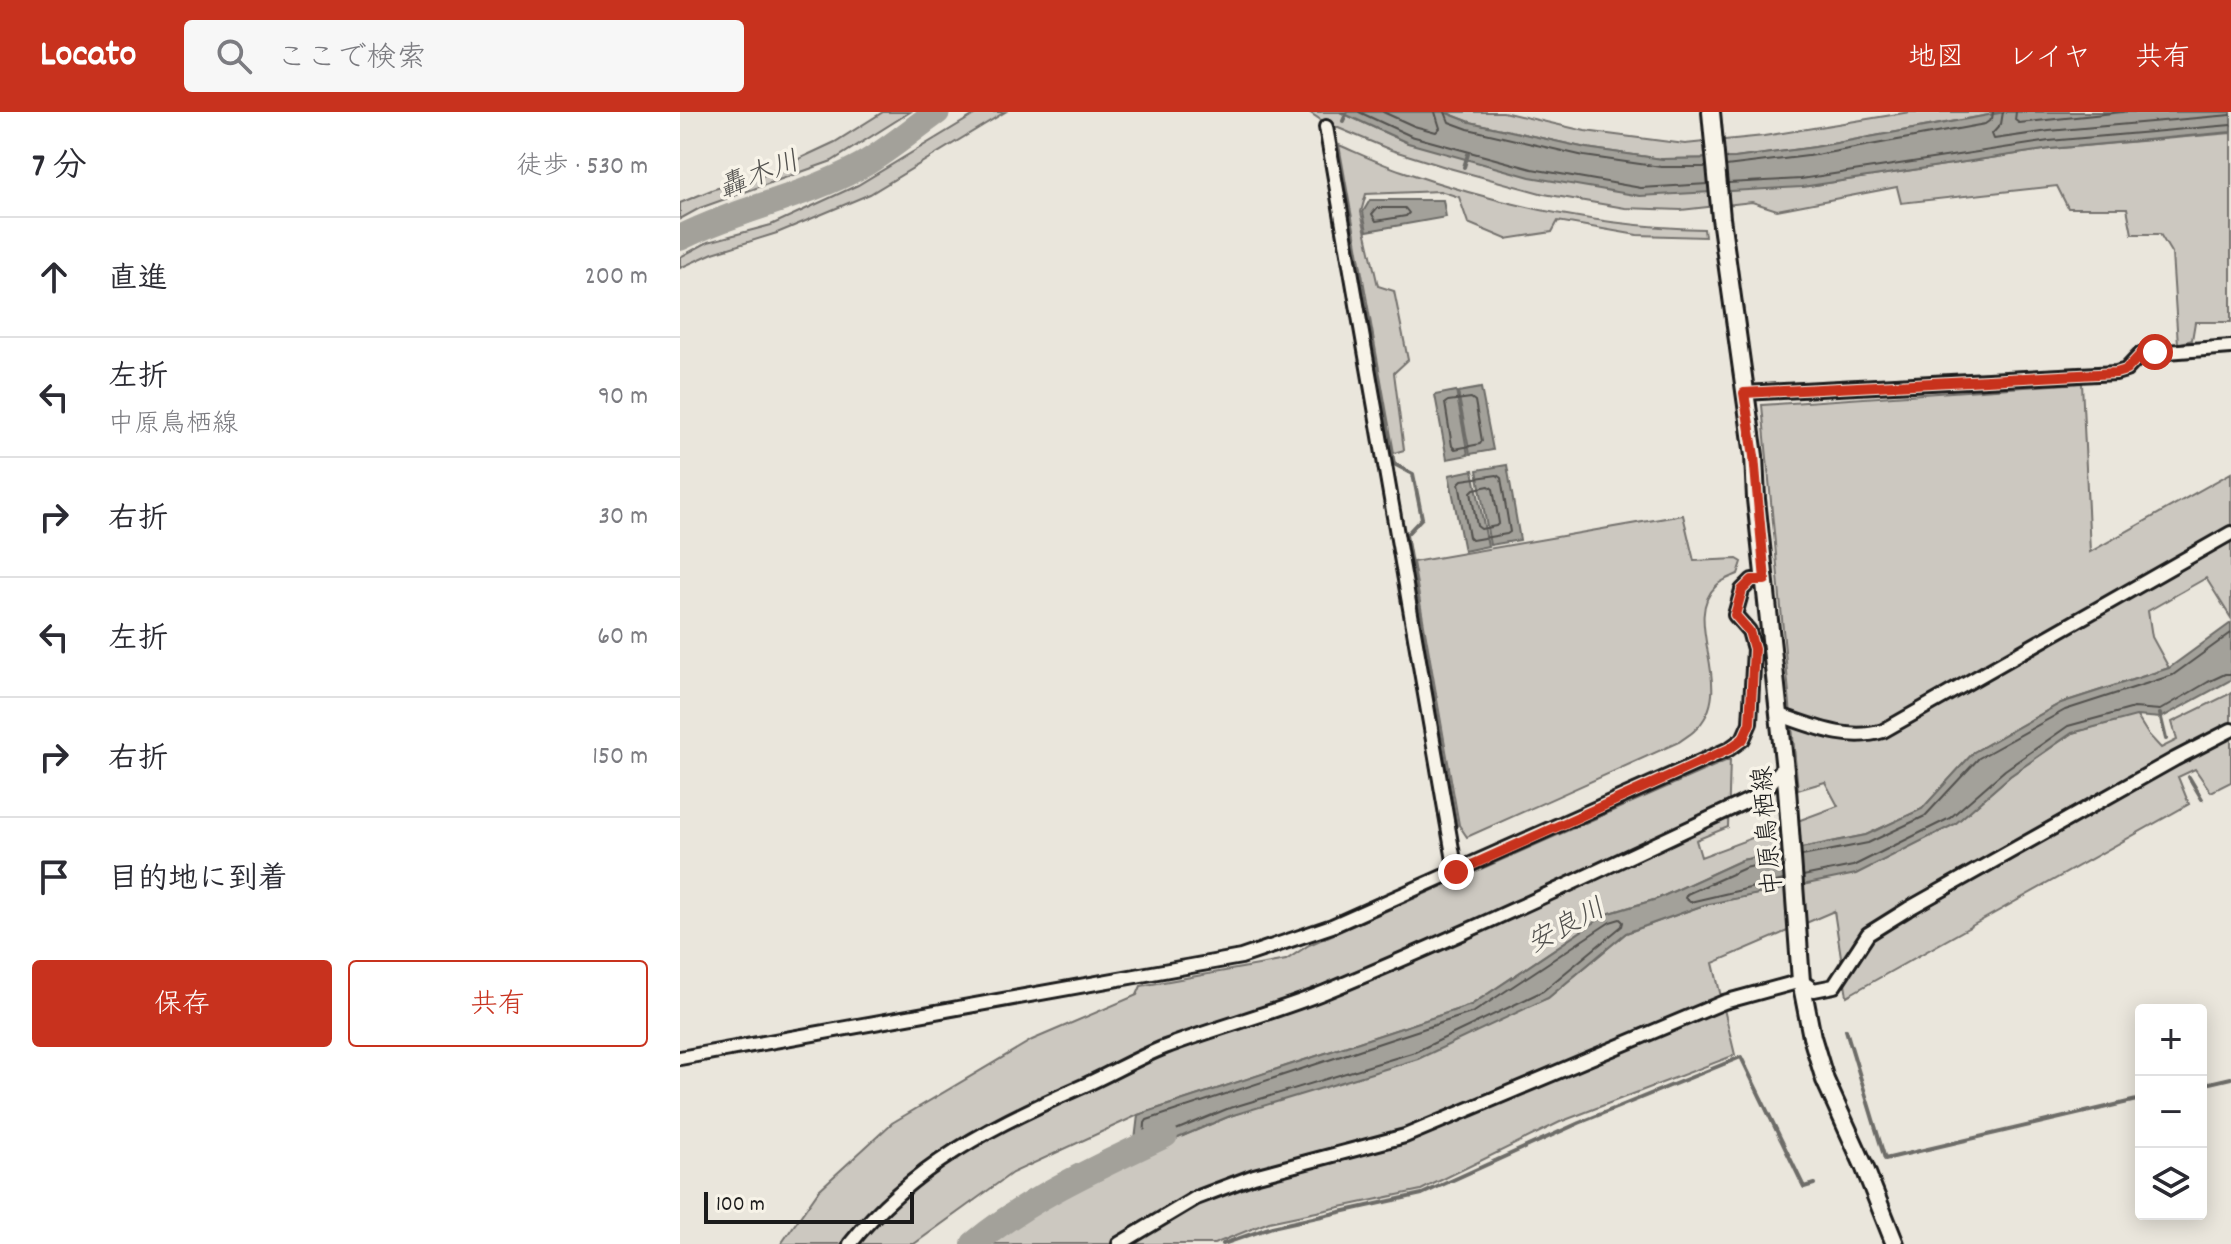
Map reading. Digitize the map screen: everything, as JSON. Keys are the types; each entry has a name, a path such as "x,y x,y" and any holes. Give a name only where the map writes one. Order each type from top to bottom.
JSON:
{"main road":[{"name":"中原鳥栖線","path":"1711,112 1720,210 1754,456 1785,765 1801,973 1812,1037 1825,1080 1895,1244"}],"street":[{"path":"1326,127 1456,872"},
{"path":"1744,393 2116,373 2126,370 2141,354 2231,347"},
{"path":"1780,715 1844,735 1866,736 1883,731 2231,533"},
{"path":"680,1058 1241,957 1332,926 1456,872 1729,749 1743,739 1750,723 1754,649 1749,631 1735,615 1742,590 1752,580 1765,580"},
{"path":"1119,1244 1196,1198 1254,1176 1405,1136 1724,1002 1801,973 1814,990 1834,986 1868,934 2231,730"},
{"path":"850,1244 882,1207 911,1182 964,1144 1010,1118 1163,1048 1323,993 1456,936 1762,794 1785,765"}],"shaded area":[{"path":"883,112 910,112 832,161 700,208 680,219 680,203 714,189 758,178 835,142"},
{"path":"979,112 1005,112 870,194 777,233 713,253 680,268 680,257 708,242 771,225 858,185"},
{"path":"1309,112 1340,112 1408,143 1802,187 2050,149 2231,133 2231,322 2195,322 2192,340 2178,344 2172,254 2160,234 2132,234 2127,208 2068,208 2057,186 1901,203 1897,187 1777,210 1752,202 1681,210 1625,208 1544,194 1449,168 1391,150 1324,122"},
{"path":"1444,112 1503,112 1585,131 1685,144 1764,136 1910,112 2005,112 1815,147 1735,158 1662,159 1586,148 1470,122"},
{"path":"1339,145 1402,171 1513,204 1627,224 1704,229 1705,237 1637,235 1558,221 1552,232 1506,239 1468,223 1459,197 1440,191 1366,194 1361,212 1378,286 1394,291 1408,360 1394,373 1404,450 1394,453"},
{"path":"2082,383 2090,552 2231,473 2231,618 2206,578 2148,611 2152,637 2169,668 2061,703 1974,752 1922,809 1866,835 1742,860 1657,899 1607,914 1471,1005 1138,1115 1012,1173 914,1244 781,1244 819,1190 892,1123 1032,1040 1137,995 1141,986 1286,960 1309,945 1730,759 1728,827 1696,840 1701,857 1838,806 1825,782 1798,790 1762,405"},
{"path":"1683,515 1694,561 1737,559 1742,562 1738,574 1719,583 1707,600 1704,617 1712,696 1707,714 1694,731 1679,742 1467,837 1459,825 1413,562"},
{"path":"2231,693 2231,782 2211,792 2195,769 2178,777 2189,804 1847,996 1834,911 1713,963 1735,1055 1560,1122 1421,1190 1269,1222 1214,1244 988,1244 1010,1223 1133,1157 1230,1116 1548,998 1626,933 1704,905 1856,873 1955,824 2010,776 2072,733 2136,715 2161,748 2177,740 2172,722"}],"water":[{"path":"1340,112 1444,112 1470,122 1586,148 1662,159 1735,158 1815,147 2005,112 2231,112 2231,132 2050,149 1802,187 1640,196 1530,177 1408,143"},
{"path":"1370,200 1443,200 1446,217 1367,231 1363,212"},
{"path":"1481,388 1493,450 1470,454 1458,392"},
{"path":"1456,391 1468,455 1447,459 1435,395"},
{"path":"1507,465 1520,540 1490,545 1477,470"},
{"path":"1473,470 1488,546 1464,551 1449,475"},
{"path":"2231,623 2231,680 2161,718 2136,716 2072,733 2010,776 1955,824 1856,874 1704,905 1626,933 1548,998 1418,1059 1230,1116 1133,1157 1138,1115 1471,1005 1607,914 1657,899 1742,860 1866,835 1922,809 1974,752 2061,703 2169,668"}],"waterway":[{"name":"轟木川","path":"680,238 724,219 814,188 857,168 937,112"},
{"path":"1343,121 1347,112"},
{"path":"1336,140 1394,464 1413,474 1422,518 1406,535 1456,825"},
{"path":"1464,167 1468,154"},
{"path":"2160,714 2166,739"},
{"path":"2189,777 2202,799"},
{"path":"1846,1030 1885,1159 2135,1100"},
{"path":"1223,1244 1272,1227 1422,1194 1579,1123 1741,1057 1804,1187 1814,1184"},
{"path":"2207,1084 2231,1078"},
{"name":"安良川","path":"974,1244 1042,1197 1165,1135"}],"route":[{"path":"1456,872 1729,749 1743,739 1750,723 1754,649 1749,631 1735,615 1742,590 1752,580 1765,580 1754,456 1744,393 2116,373 2126,370 2141,354 2155,352"}]}
